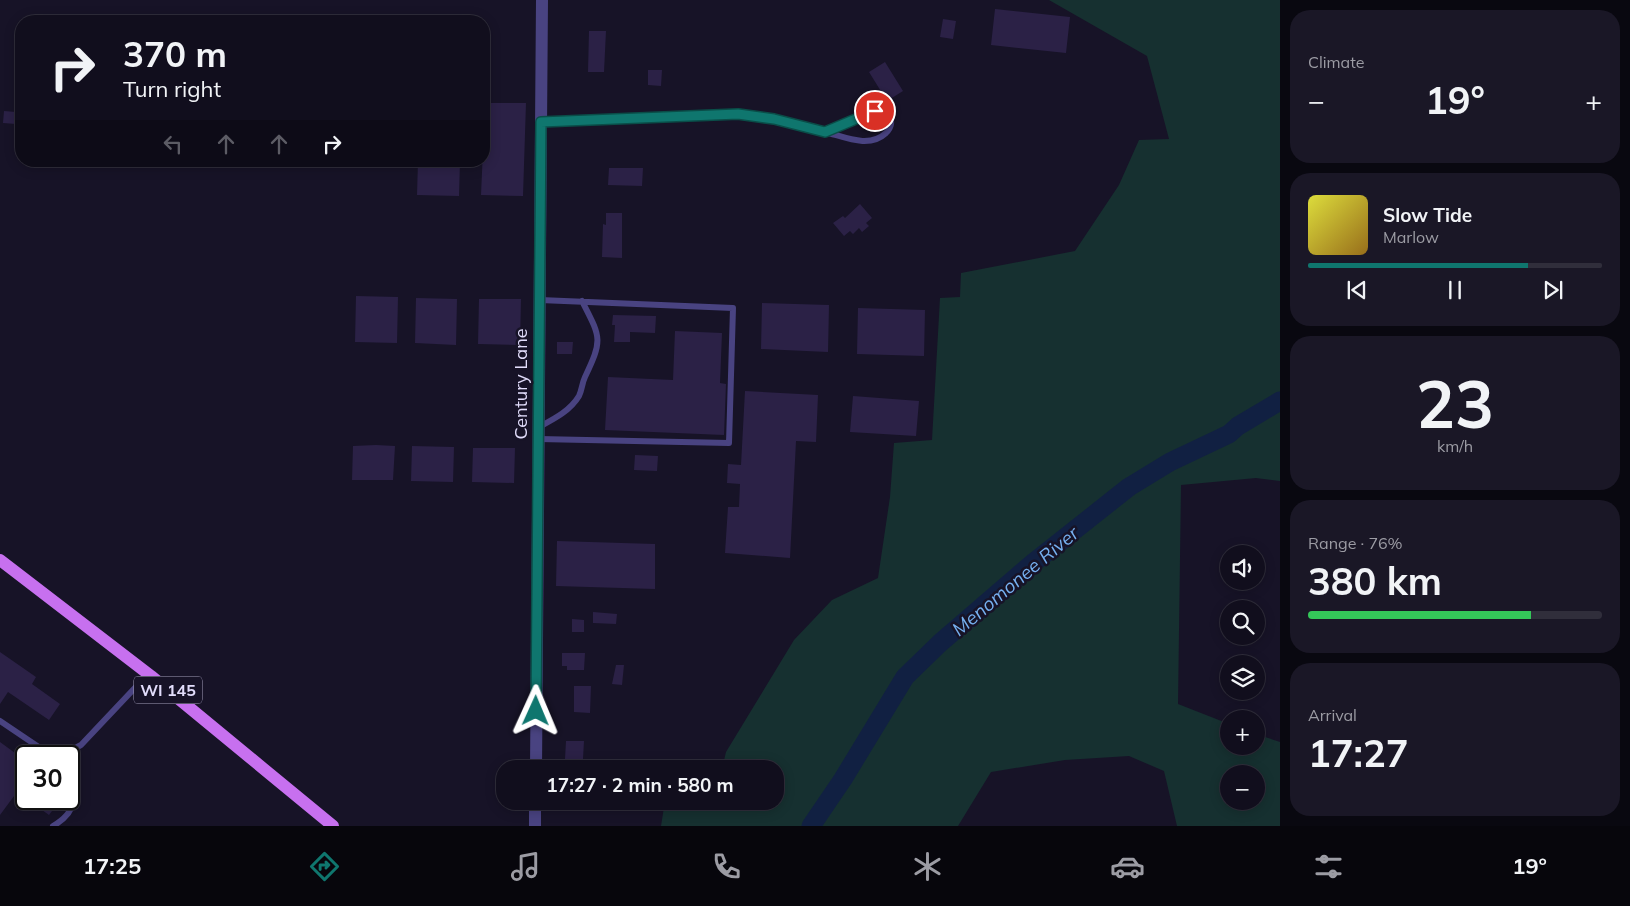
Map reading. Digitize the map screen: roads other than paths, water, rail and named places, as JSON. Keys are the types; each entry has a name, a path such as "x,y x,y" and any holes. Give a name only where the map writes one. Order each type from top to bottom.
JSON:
{"main road":[{"name":"WI 145","path":"0,560 148,674 333,826"}],"street":[{"name":"Century Lane","path":"536,760 542,0"},
{"path":"535,810 535,826"}],"lane":[{"path":"541,122 738,114 769,118 860,141 875,140 888,131 891,126 890,114 875,111 825,132"},
{"path":"539,433 729,443 733,308 540,300"},
{"path":"539,433 570,407 580,395 584,379 596,357 598,344 596,327 582,301"},
{"path":"80,746 148,674"},
{"path":"0,721 36,745"},
{"path":"52,826 70,810"}],"waterway":[{"name":"Menomonee River","path":"811,826 843,779 905,677 940,643 1033,563 1129,487 1170,462 1229,434 1238,426 1280,401"}]}
